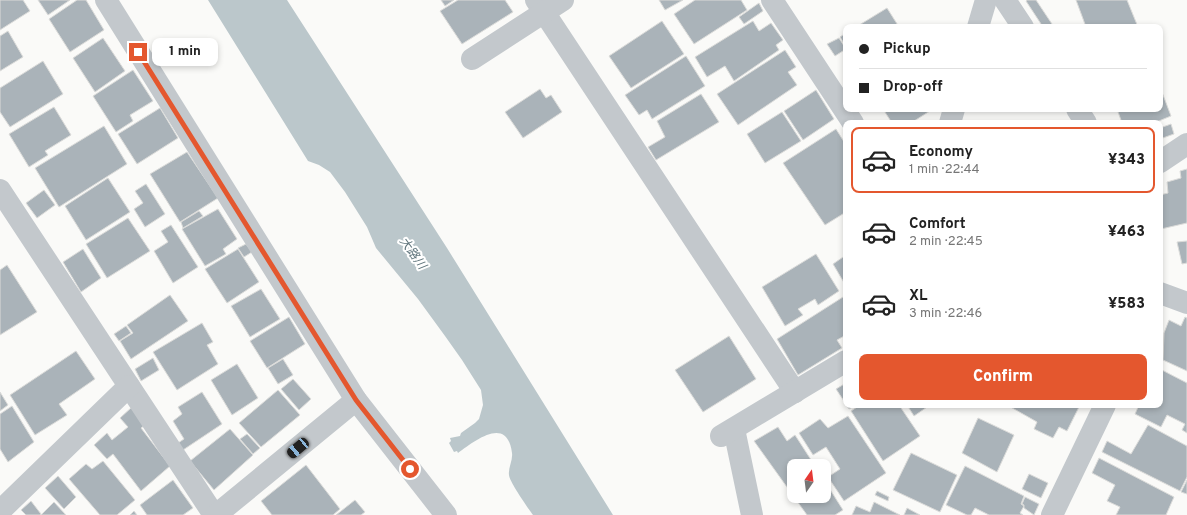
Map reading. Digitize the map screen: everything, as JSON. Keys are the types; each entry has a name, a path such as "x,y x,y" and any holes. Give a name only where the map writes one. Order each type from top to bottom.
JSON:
{"street":[{"path":"106,0 356,400 446,515"},
{"path":"472,60 540,6 563,0"},
{"path":"772,0 843,108"},
{"path":"979,24 986,0"},
{"path":"1005,0 1021,24"},
{"path":"540,6 795,392"},
{"path":"1163,160 1187,144"},
{"path":"0,190 215,515 356,400"},
{"path":"1163,294 1187,303"},
{"path":"752,515 728,432 843,363"},
{"path":"0,511 129,386"},
{"path":"1052,515 1104,408"}],"water":[{"name":"大路川","path":"208,0 287,0 447,248 613,515 533,515 519,495 510,478 509,472 512,453 509,442 504,435 497,433 490,434 458,453 457,451 454,452 449,443 451,441 450,438 460,436 461,433 479,419 483,405 481,390 462,360 418,299 376,248 367,227 345,192 330,172 319,165 308,161"}],"building":[{"path":"0,0 23,0 30,11 0,30"},
{"path":"38,0 70,0 48,15"},
{"path":"77,0 86,0 104,30 70,52 49,19"},
{"path":"441,0 454,0 445,6"},
{"path":"458,0 505,0 513,12 462,44 440,11"},
{"path":"659,0 683,0 665,10"},
{"path":"695,0 741,0 747,10 694,44 674,14"},
{"path":"1036,0 1052,24 1041,24 1026,1"},
{"path":"1076,0 1127,0 1137,24 1085,24"},
{"path":"759,3 763,11 744,24 739,17"},
{"path":"887,8 897,24 861,24"},
{"path":"662,21 684,54 631,88 609,56"},
{"path":"753,21 759,31 771,23 783,40 776,45 779,50 734,81 725,66 707,77 695,57"},
{"path":"8,31 23,57 0,71 0,36"},
{"path":"843,35 843,42 840,37"},
{"path":"103,38 125,71 95,92 73,58"},
{"path":"839,38 843,44 843,51 835,56 827,44"},
{"path":"785,50 796,67 788,72 797,85 738,125 717,94"},
{"path":"686,56 705,86 652,119 647,110 639,115 625,95"},
{"path":"43,61 63,94 10,127 0,112 0,88"},
{"path":"133,70 153,101 130,115 133,121 116,132 93,96"},
{"path":"540,89 546,98 551,95 562,112 523,138 505,112"},
{"path":"816,90 834,119 803,140 784,111"},
{"path":"701,94 719,122 656,160 648,147 665,137 657,121"},
{"path":"1163,95 1171,116 1161,120 1121,120 1118,112 1163,112"},
{"path":"54,107 71,135 45,151 48,155 29,167 9,134"},
{"path":"160,108 178,138 137,164 118,134"},
{"path":"782,112 801,141 765,163 747,134"},
{"path":"885,112 928,112 916,120 890,120"},
{"path":"1171,124 1174,134 1163,138 1163,127"},
{"path":"104,126 127,164 59,207 35,168"},
{"path":"836,129 843,140 843,214 825,225 783,163"},
{"path":"187,152 218,198 180,222 150,174"},
{"path":"1187,169 1187,223 1163,229 1163,194 1168,193 1167,182 1181,178 1180,171"},
{"path":"108,178 130,212 86,240 65,206"},
{"path":"146,184 165,214 145,227 134,209 143,203 135,191"},
{"path":"44,190 55,205 37,218 26,203"},
{"path":"218,209 237,239 223,249 226,254 205,266 182,229"},
{"path":"199,211 203,216 183,228 181,222"},
{"path":"128,218 150,251 107,278 86,244"},
{"path":"171,225 198,267 173,283 154,251 168,242 161,231"},
{"path":"1187,241 1187,263 1182,264 1177,242"},
{"path":"246,244 252,252 244,257 238,248"},
{"path":"83,249 101,278 81,292 63,262"},
{"path":"238,249 259,282 227,303 205,269"},
{"path":"816,254 839,291 818,305 815,299 798,309 803,315 785,326 762,287"},
{"path":"843,257 843,281 833,264"},
{"path":"7,265 37,312 0,335 0,270"},
{"path":"261,289 280,319 250,337 231,306"},
{"path":"170,295 188,321 131,359 120,341 133,333 127,325"},
{"path":"843,297 843,337 837,340 842,348 798,375 777,339"},
{"path":"289,317 305,344 267,368 250,341"},
{"path":"1185,317 1187,318 1187,371 1163,360 1164,333 1169,320 1181,326"},
{"path":"202,323 213,342 207,345 218,364 177,390 153,352"},
{"path":"126,326 131,333 119,341 114,334"},
{"path":"729,336 756,379 703,412 675,370"},
{"path":"76,351 95,379 59,404 67,415 35,435 10,395"},
{"path":"153,358 159,370 141,381 135,369"},
{"path":"283,359 293,375 278,384 268,368"},
{"path":"237,364 258,398 232,415 211,380"},
{"path":"1163,371 1187,383 1187,433 1182,430 1185,424 1167,415 1161,427 1135,414 1138,408 1163,408"},
{"path":"293,379 311,399 299,410 281,389"},
{"path":"843,385 843,400 836,389"},
{"path":"278,390 300,415 261,447 239,423"},
{"path":"0,392 8,405 0,411"},
{"path":"202,392 222,424 183,450 178,443 184,439 173,421 182,414 178,407"},
{"path":"12,406 34,442 8,462 0,449 0,414"},
{"path":"132,407 145,425 141,428 170,466 141,491 113,454 107,459 94,445 107,433 112,440 128,427 120,418"},
{"path":"856,408 901,408 920,436 883,461 851,411"},
{"path":"909,408 926,408 914,416"},
{"path":"1012,408 1078,408 1067,431 1059,427 1053,438 1034,429 1037,422"},
{"path":"848,416 886,473 844,501 831,482 831,475 840,469 826,447 813,455 799,433 820,419 828,428"},
{"path":"978,418 1014,435 997,472 962,453"},
{"path":"1148,425 1187,446 1187,477 1180,491 1102,452 1107,441 1131,454"},
{"path":"778,427 787,441 795,435 810,459 787,459 787,487 754,441"},
{"path":"230,429 253,455 214,490 190,461"},
{"path":"247,434 260,448 253,454 240,439"},
{"path":"911,453 957,475 940,512 893,490"},
{"path":"1099,458 1174,497 1166,515 1116,515 1120,507 1107,501 1115,485 1092,473"},
{"path":"103,461 135,500 117,515 100,515 69,479 86,464 92,469"},
{"path":"306,465 340,509 333,515 272,515 261,501"},
{"path":"965,466 1024,496 1021,504 1024,506 1020,513 1023,515 989,515 975,508 971,515 967,515 946,505"},
{"path":"1029,474 1048,483 1041,498 1022,489"},
{"path":"58,476 76,497 64,509 45,488"},
{"path":"173,480 193,508 183,515 147,515 140,505"},
{"path":"1187,480 1187,494 1181,492"},
{"path":"831,491 843,510 835,515 807,515 798,503 831,503"},
{"path":"877,491 889,497 888,501 875,495"},
{"path":"1025,497 1039,504 1034,515 1024,508 1024,505 1022,504"},
{"path":"355,500 365,512 361,515 336,515"},
{"path":"31,501 41,514 40,515 26,515 21,510"},
{"path":"54,502 66,515 41,515"},
{"path":"874,502 900,515 852,515 856,506 870,512"},
{"path":"907,508 920,515 904,515"},
{"path":"134,511 137,515 130,515"}],"route":[{"path":"138,52 356,400 410,469"}]}
